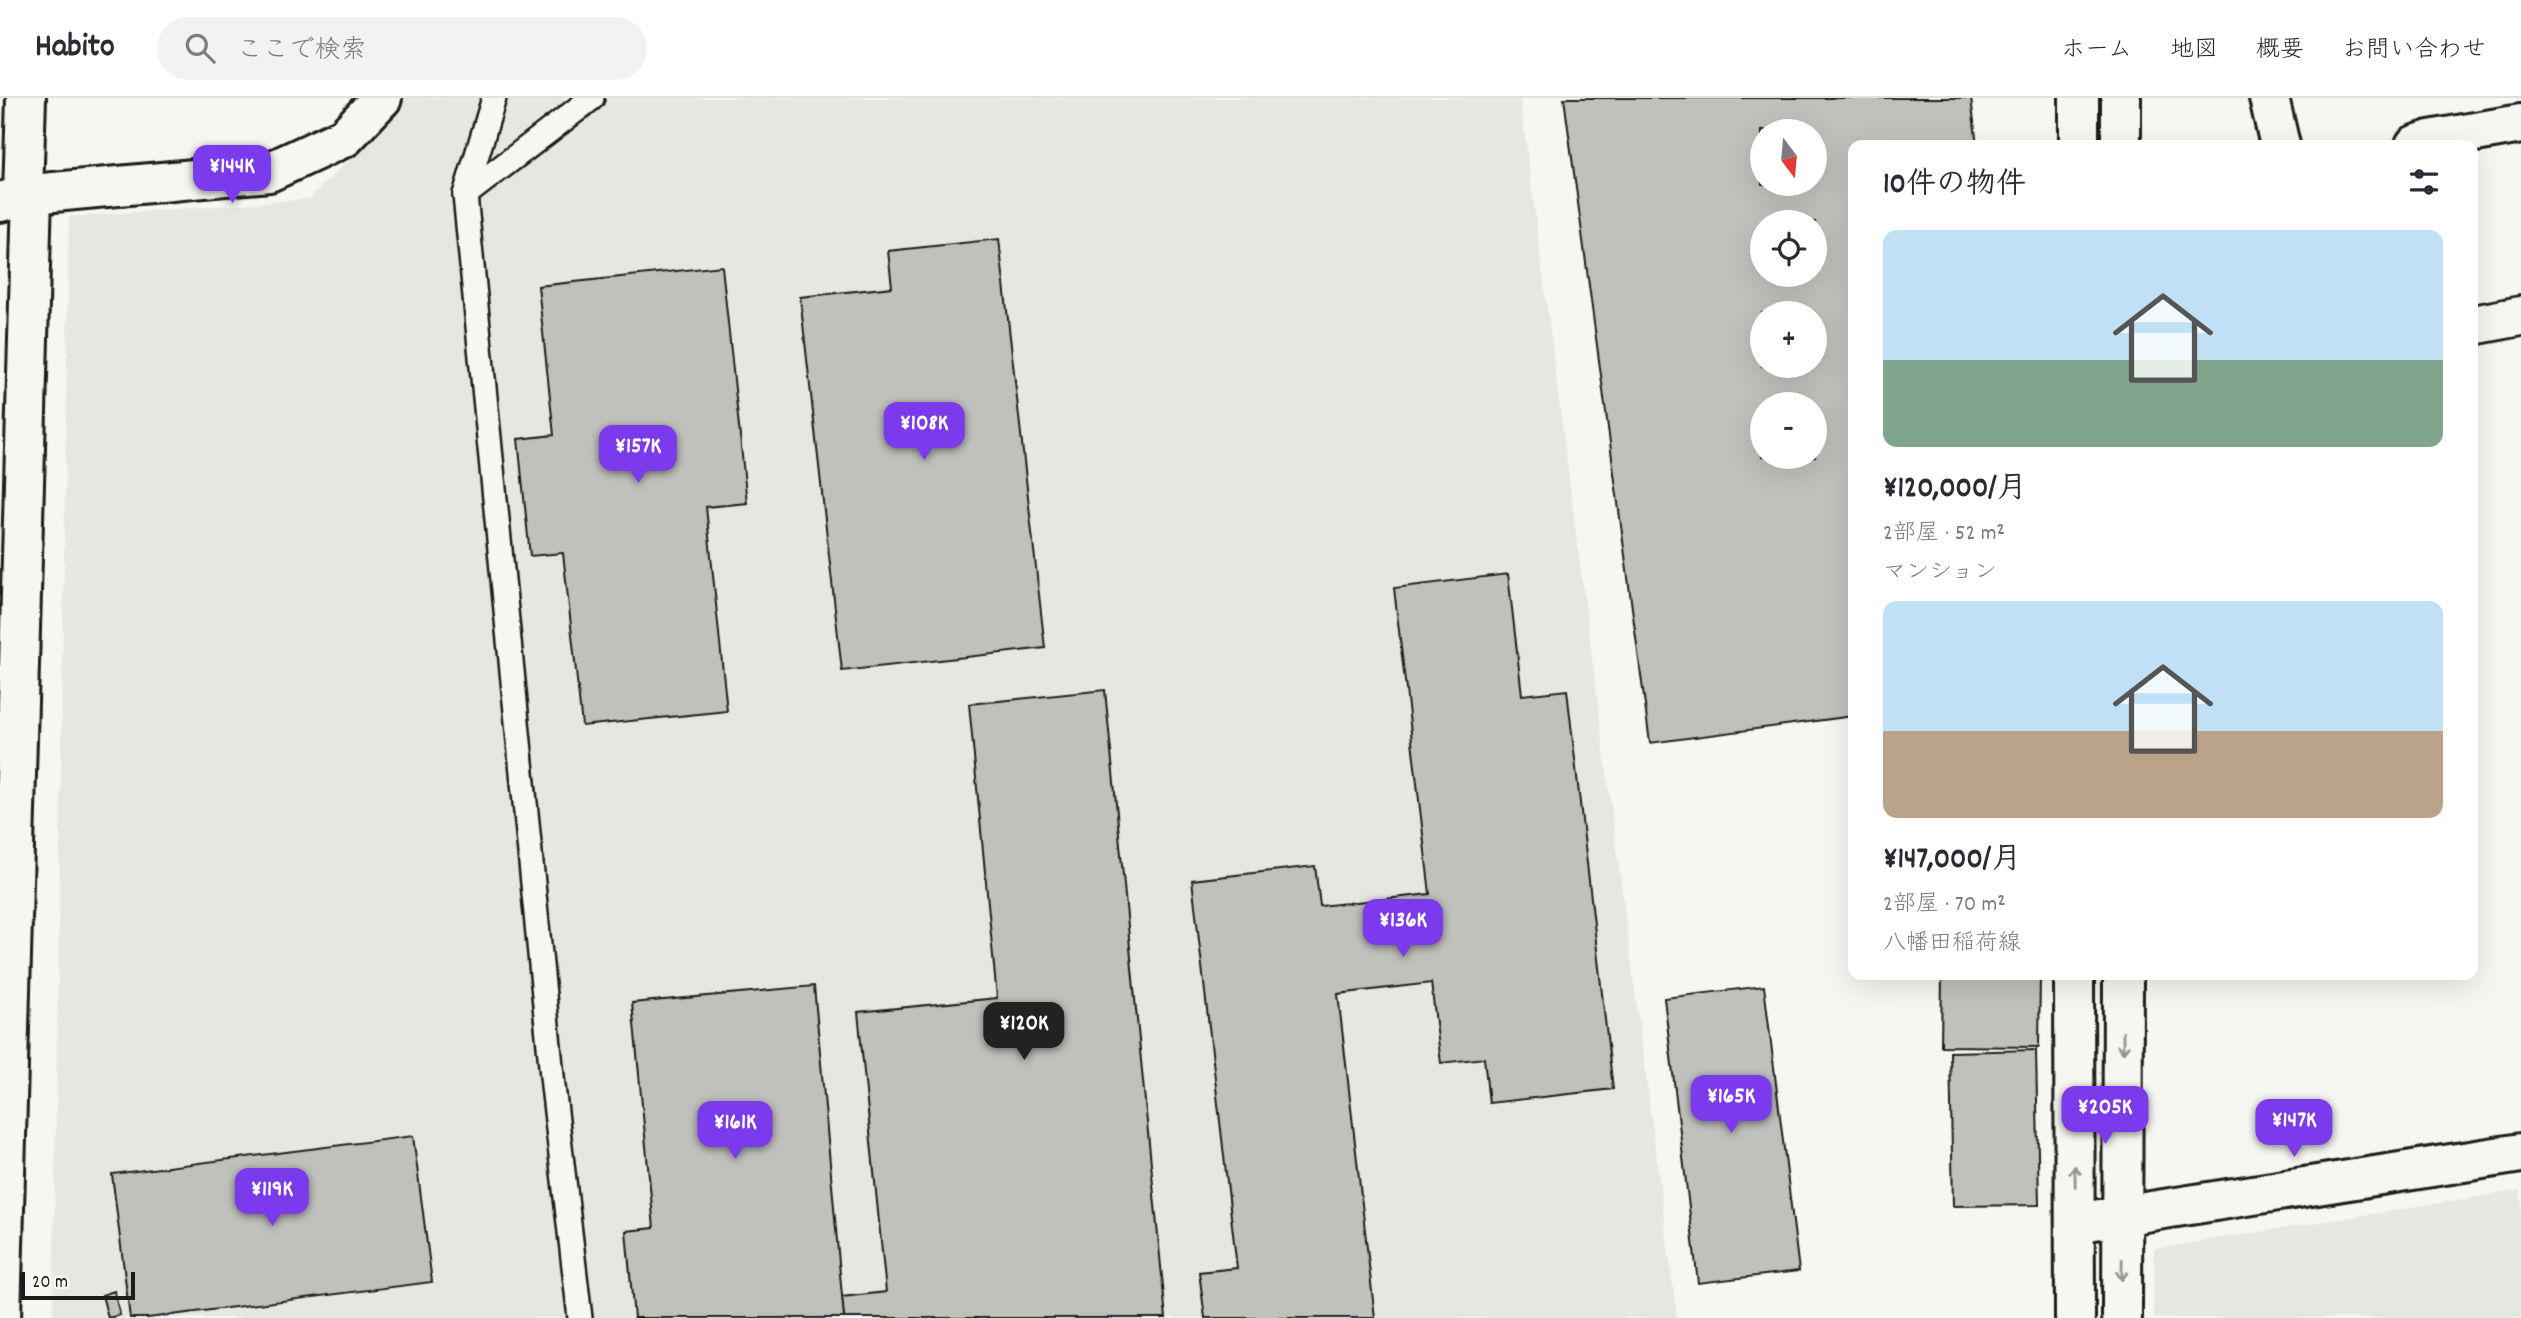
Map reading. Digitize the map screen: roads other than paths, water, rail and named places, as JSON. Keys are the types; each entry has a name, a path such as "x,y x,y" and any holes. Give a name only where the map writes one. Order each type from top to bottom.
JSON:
{"street":[{"path":"1,1318 19,197 26,98"},
{"path":"19,197 269,172 345,137 382,98"},
{"path":"2079,98 2079,140"},
{"path":"2121,98 2121,140"},
{"path":"2269,98 2279,140"},
{"path":"2428,140 2521,124"},
{"path":"2478,324 2521,316"},
{"path":"2074,980 2075,1318"},
{"path":"2122,1318 2123,980"},
{"path":"2075,1223 2521,1153"}],"lane":[{"path":"494,98 465,195 553,1086 580,1318"},
{"path":"465,195 592,98"}]}
